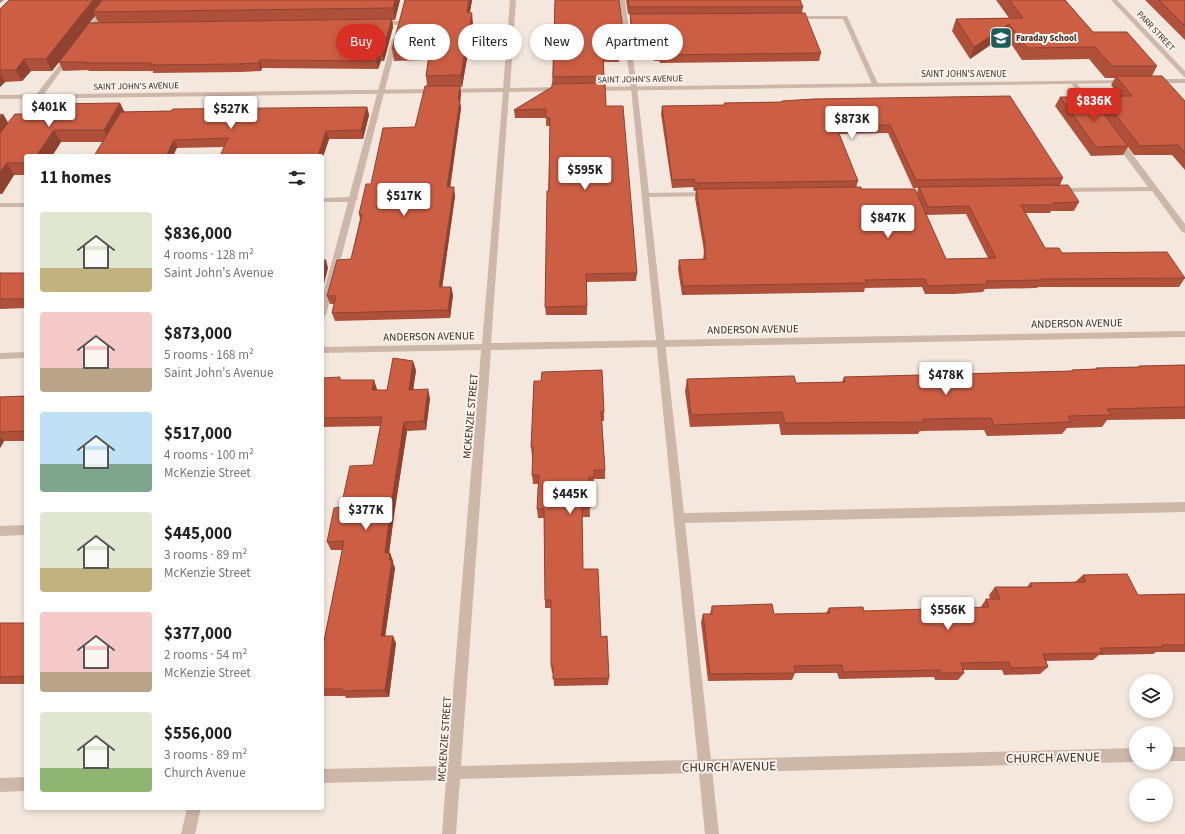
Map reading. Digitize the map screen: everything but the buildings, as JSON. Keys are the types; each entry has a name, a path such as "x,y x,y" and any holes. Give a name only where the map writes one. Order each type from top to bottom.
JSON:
{"street":[{"path":"82,39 110,0"},
{"name":"MCKENZIE STREET","path":"449,834 513,0"},
{"path":"622,0 628,18 678,518 712,834"},
{"name":"PARR STREET","path":"1114,0 1185,75"},
{"path":"790,18 846,17 875,84"},
{"path":"324,308 354,199 400,19 375,23"},
{"path":"91,26 99,26"},
{"path":"14,129 72,51"},
{"name":"SAINT JOHN'S AVENUE","path":"586,89 1132,81"},
{"path":"1147,81 1185,81"},
{"path":"1073,82 1097,114"},
{"name":"SAINT JOHN'S AVENUE","path":"0,97 570,89"},
{"path":"1111,133 1185,230"},
{"path":"1050,190 1154,189"},
{"path":"645,195 716,194"},
{"path":"324,200 354,199"},
{"path":"0,205 24,205"},
{"name":"ANDERSON AVENUE","path":"324,350 1185,334"},
{"path":"0,356 24,355"},
{"path":"678,518 1185,506"},
{"path":"0,531 24,530"},
{"path":"1173,754 1185,754"},
{"name":"CHURCH AVENUE","path":"324,776 1129,755"},
{"path":"0,784 24,784"},
{"path":"188,834 194,810"}],"place":[{"name":"Faraday School","path":"1001,38"}]}
